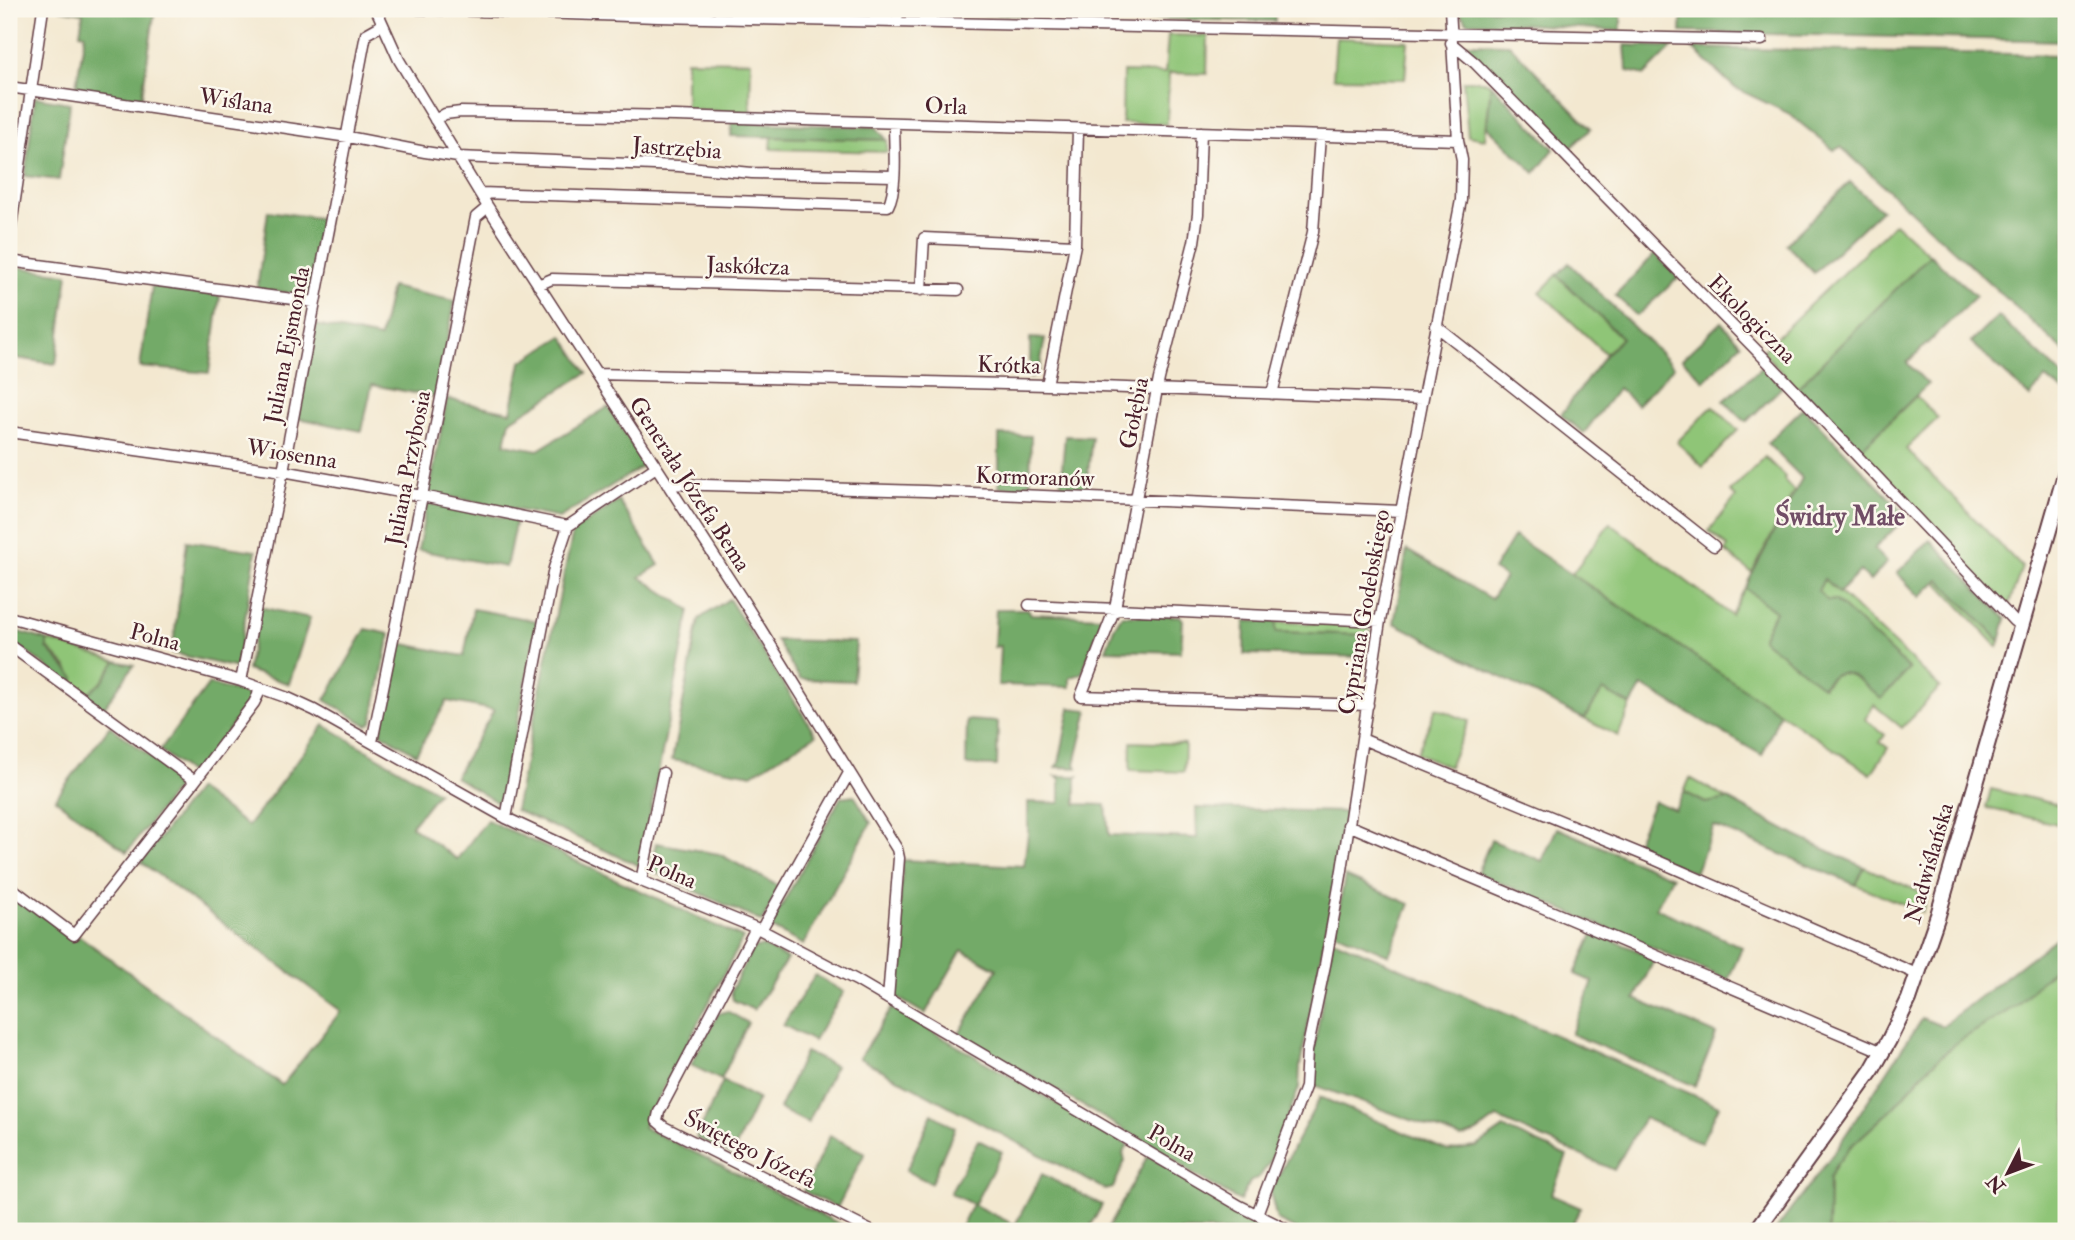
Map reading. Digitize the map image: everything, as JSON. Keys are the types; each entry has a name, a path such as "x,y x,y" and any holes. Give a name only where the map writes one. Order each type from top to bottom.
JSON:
{"main road":[{"name":"Nadwiślańska","path":"1756,1231 1843,1113 1883,1052 1919,975 2066,471"}],"street":[{"path":"9,240 43,9"},
{"name":"Generała Józefa Bema","path":"376,9 399,60 488,207 744,602 897,849 888,999"},
{"path":"418,9 658,18 1451,38 1762,40"},
{"path":"897,22 898,9"},
{"name":"Cypriana Godebskiego","path":"1256,1214 1305,1087 1307,1051 1327,955 1381,621 1461,200 1462,160 1458,140 1450,9"},
{"name":"Juliana Ejsmonda","path":"241,681 366,34 382,25"},
{"name":"Ekologiczna","path":"1451,38 1765,359 2014,621 2022,624"},
{"name":"Wiślana","path":"9,87 348,137 457,157"},
{"name":"Orla","path":"435,120 445,114 461,112 676,116 1458,140"},
{"path":"481,193 888,206 894,176 894,124"},
{"path":"1047,385 1075,245 1079,129"},
{"name":"Gołębia","path":"1201,132 1198,214 1194,242 1158,390 1115,608 1081,696 1368,705"},
{"path":"1272,394 1313,232 1320,136"},
{"name":"Jastrzębia","path":"457,157 680,166 752,173 894,176"},
{"name":"Juliana Przybosia","path":"372,742 476,217 488,207"},
{"path":"921,290 924,238 1075,245"},
{"path":"9,261 315,302"},
{"name":"Jaskółcza","path":"538,285 552,279 958,290"},
{"path":"1436,326 1714,546"},
{"name":"Krótka","path":"596,374 1047,385 1422,399"},
{"name":"Wiosenna","path":"9,432 283,471 568,526"},
{"path":"506,818 554,568 568,526 656,467"},
{"name":"Kormoranów","path":"667,484 1401,511"},
{"path":"1029,605 1381,621"},
{"name":"Polna","path":"9,617 241,681 288,698 506,818 641,881 758,929 888,999 1256,1214 1290,1231"},
{"path":"9,645 195,781"},
{"path":"9,886 74,935 254,703 259,688"},
{"path":"1362,738 1651,858 1919,975"},
{"path":"641,881 663,773"},
{"path":"758,929 849,773"},
{"path":"1348,825 1883,1052"},
{"name":"Świętego Józefa","path":"758,929 659,1112 657,1121 664,1127 871,1231"}],"green space":[{"path":"60,9 155,9 141,102 75,92 85,34 80,33 83,13"},
{"path":"965,9 1027,9 1027,15 965,14"},
{"path":"1121,9 1275,9 1275,21 1120,18"},
{"path":"1458,9 1621,9 1621,31 1467,22"},
{"path":"1682,9 2058,9 2062,41 1681,32"},
{"path":"1168,35 1208,36 1207,74 1169,73 1167,124 1122,123 1123,72 1165,73"},
{"path":"1336,38 1408,41 1405,79 1333,78"},
{"path":"1468,43 1509,44 1591,129 1568,150 1466,47"},
{"path":"1625,45 1673,47 1645,75 1627,71"},
{"path":"1692,48 2062,55 2066,91 2066,353 1841,147 1834,150 1788,113 1735,88"},
{"path":"686,60 751,61 750,113 686,109"},
{"path":"1463,81 1484,81 1491,84 1485,139 1468,136"},
{"path":"1491,84 1554,149 1535,173 1487,126"},
{"path":"35,97 70,103 59,180 25,176"},
{"path":"732,122 876,127 887,140 731,136"},
{"path":"772,137 887,140 887,152 771,149"},
{"path":"1850,182 1881,210 1814,273 1786,244"},
{"path":"268,211 326,219 310,296 257,289"},
{"path":"1895,223 1930,255 1797,388 1762,351"},
{"path":"1655,254 1678,278 1637,316 1615,295"},
{"path":"1930,255 1976,296 1907,363 1928,384 1858,452 1797,388"},
{"path":"1569,263 1674,367 1637,405 1618,388 1584,433 1561,415 1606,354 1622,338 1557,275"},
{"path":"17,267 68,274 56,364 9,357 9,275"},
{"path":"1557,275 1622,338 1606,354 1540,292"},
{"path":"152,286 220,296 209,373 140,367"},
{"path":"391,287 455,301 436,397 372,385 362,431 297,418 316,325 380,338"},
{"path":"1998,316 2066,379 2066,393 2045,378 2030,397 1971,342"},
{"path":"1721,322 1741,344 1704,381 1682,359"},
{"path":"563,336 587,373 510,421 505,444 538,450 608,407 645,465 559,518 429,493 447,399 511,412 521,362"},
{"path":"1030,338 1045,339 1039,371 1030,378"},
{"path":"1763,366 1782,387 1746,422 1724,401"},
{"path":"1916,396 1938,418 1906,449 2022,567 2007,610 1858,452"},
{"path":"1713,406 1738,430 1703,467 1677,442"},
{"path":"1803,408 1907,516 1874,549 1887,562 1870,581 1860,571 1839,593 1824,579 1818,591 1828,601 1835,600 1909,669 1881,699 1848,674 1836,674 1822,686 1762,639 1775,611 1745,588 1802,478 1767,443"},
{"path":"999,435 1031,436 1030,489 999,487"},
{"path":"1065,436 1092,437 1086,491 1060,490"},
{"path":"1765,457 1785,477 1784,480 1794,491 1752,573 1725,551 1728,547 1709,531 1736,497 1730,492"},
{"path":"619,501 659,565 640,577 690,610 640,866 515,810 573,531"},
{"path":"427,503 516,520 506,567 418,550"},
{"path":"1610,523 1731,615 1745,588 1775,611 1762,639 1823,686 1840,673 1852,675 1909,669 1835,600 1828,601 1817,591 1824,578 1940,687 1902,728 1874,705 1865,719 1885,735 1880,742 1888,748 1871,774 1572,574"},
{"path":"1514,536 1780,713 1762,755 1642,686 1631,705 1603,690 1584,719 1394,623 1407,550 1491,599 1505,577 1493,570"},
{"path":"1930,540 2006,619 2000,641 1939,579 1920,597 1897,573"},
{"path":"187,541 256,551 237,668 172,653"},
{"path":"1939,578 2000,641 1998,647 1936,581"},
{"path":"729,599 816,735 752,774 672,760 699,619"},
{"path":"260,607 310,618 289,684 247,670"},
{"path":"473,609 538,621 501,805 455,777 494,710 447,701 416,754 381,733 399,643 464,656"},
{"path":"996,609 1028,609 1031,614 1103,617 1082,673 1070,678 1070,687 998,685 1000,646 994,647"},
{"path":"1122,615 1180,616 1183,620 1181,652 1106,650"},
{"path":"1245,621 1276,622 1276,632 1370,635 1365,657 1244,654"},
{"path":"1276,622 1364,625 1371,632 1370,635 1276,632"},
{"path":"9,629 47,640 47,648 75,678 70,684 9,639"},
{"path":"366,629 390,634 372,722 367,725 325,700"},
{"path":"47,640 116,661 102,682 86,695 70,684 67,667 47,647"},
{"path":"776,640 856,642 853,681 800,679"},
{"path":"116,661 134,665 103,709 86,695 102,682"},
{"path":"209,684 254,696 193,776 160,750"},
{"path":"1603,690 1631,705 1618,736 1584,719"},
{"path":"1070,708 1088,710 1075,764 1077,768 1056,767 1059,763"},
{"path":"1436,708 1469,721 1449,767 1417,753"},
{"path":"967,720 998,722 997,766 966,765"},
{"path":"324,725 438,792 411,826 457,859 487,820 743,938 643,1127 854,1231 9,1231 9,890 77,940 78,935 282,1085 341,1011 141,862 197,789 248,826"},
{"path":"110,726 178,777 179,785 127,852 55,799"},
{"path":"1131,742 1185,744 1184,772 1130,770"},
{"path":"1056,776 1078,776 1076,804 1106,805 1109,835 1197,838 1196,808 1345,812 1337,874 1300,1066 1299,1088 1270,1162 1260,1176 1250,1182 1240,1201 1191,1173 1166,1154 959,1034 997,969 962,950 925,1014 893,995 903,860 1024,866 1028,802 1060,803 1060,779"},
{"path":"1690,778 1728,799 1706,803 1684,792"},
{"path":"1991,789 2064,806 2066,801 2066,826 1986,808"},
{"path":"1684,792 1705,803 1728,799 1796,836 1864,867 1856,885 1714,826 1695,873 1634,847 1654,801 1675,810"},
{"path":"854,795 871,823 803,945 770,927 841,797"},
{"path":"1557,828 1672,877 1656,908 1742,947 1728,980 1477,873 1491,840 1542,861"},
{"path":"656,843 719,854 780,887 762,922 650,870"},
{"path":"1864,867 1927,895 1922,912 1856,885"},
{"path":"1345,876 1410,904 1389,955 1335,932"},
{"path":"2066,926 2066,956 2017,1005 1956,1043 1926,1070 1894,1107 1850,1147 1829,1178 1828,1231 1775,1231 1835,1151 1922,1018 1942,1026 2056,938"},
{"path":"1594,932 1655,958 1635,999 1716,1034 1695,1086 1571,1034 1593,982 1575,974"},
{"path":"1333,939 1719,1106 1701,1143 1644,1118 1614,1170 1497,1118 1477,1132 1461,1138 1311,1084 1311,1066"},
{"path":"763,946 787,959 754,1010 733,1000 731,991 752,949"},
{"path":"2066,956 2066,1231 1828,1231 1829,1178 1850,1147 1894,1107 1926,1070 1956,1043 2017,1005"},
{"path":"815,975 844,992 813,1041 783,1025"},
{"path":"892,1008 1128,1145 1123,1153 1125,1161 1113,1188 1106,1190 859,1058"},
{"path":"727,1011 748,1023 721,1080 691,1065 718,1014"},
{"path":"805,1052 835,1066 808,1123 779,1109"},
{"path":"723,1081 758,1099 732,1155 696,1138"},
{"path":"1320,1097 1448,1151 1476,1147 1504,1128 1567,1156 1551,1195 1581,1208 1568,1231 1299,1231 1277,1220 1270,1192"},
{"path":"932,1114 955,1128 931,1183 906,1171"},
{"path":"830,1136 865,1153 837,1208 803,1191"},
{"path":"978,1140 1002,1152 974,1205 1015,1225 1042,1174 1102,1205 1088,1231 959,1231 972,1204 950,1193"},
{"path":"1148,1156 1278,1231 1106,1231"}],"district":[{"name":"Świdry Małe","path":"1840,517"}]}
